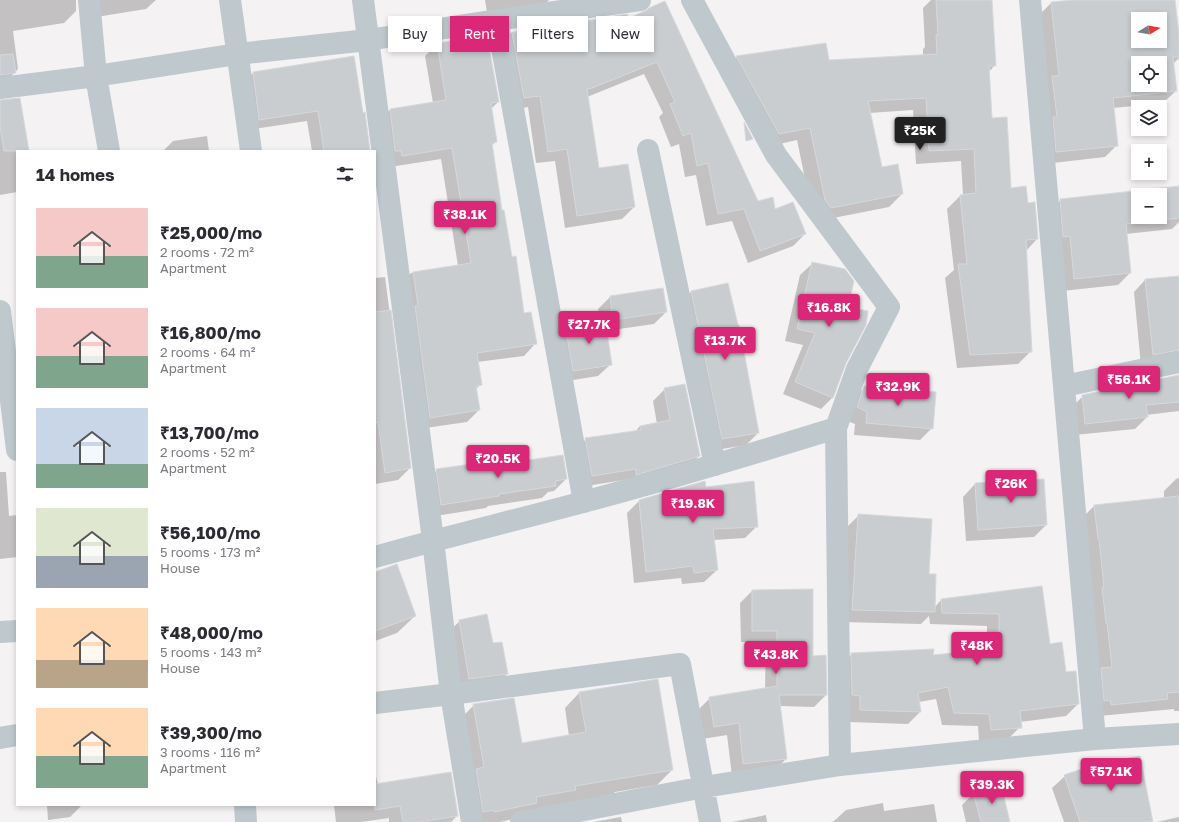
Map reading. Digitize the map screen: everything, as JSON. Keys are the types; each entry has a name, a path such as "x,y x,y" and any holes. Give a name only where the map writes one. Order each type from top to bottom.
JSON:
{"street":[{"path":"89,0 96,76 109,150"},
{"path":"230,0 251,150"},
{"path":"363,0 433,540 450,694 472,822"},
{"path":"509,18 590,3 640,0"},
{"path":"692,0 776,155 889,307 857,370 836,428 840,765"},
{"path":"1030,0 1095,739"},
{"path":"0,88 96,76 237,54 368,40 450,27"},
{"path":"503,52 584,502"},
{"path":"648,150 715,465"},
{"path":"0,311 16,442"},
{"path":"1064,386 1179,362"},
{"path":"376,557 433,540 584,502 715,465 836,428"},
{"path":"0,632 16,631"},
{"path":"376,703 680,664 710,822"},
{"path":"521,822 704,786 840,765 1095,739 1179,734"},
{"path":"0,738 16,735"},
{"path":"245,806 246,822"}],"building":[{"path":"936,0 992,0 996,66 989,66 992,118 1007,117 1011,188 1026,186 1028,203 1035,202 1038,239 1026,240 1032,352 970,355 958,264 967,264 960,195 976,193 974,149 929,151 926,98 868,101 882,167 898,164 903,194 831,208 825,200 810,128 779,134 736,56 826,43 829,60 937,54 936,35 938,35"},
{"path":"1073,0 1175,0 1179,34 1179,57 1173,57 1177,91 1113,98 1118,146 1056,152 1053,117 1057,117 1052,76 1059,76 1051,2"},
{"path":"665,1 758,201 773,197 775,209 793,202 806,234 760,251 744,209 718,214 708,163 697,166 691,133 683,136 670,104 675,102 657,62 587,89 599,168 628,164 635,207 577,216 567,149 548,152 540,96 524,98 512,33 517,32 517,52 588,52 588,20 596,19 596,52 654,52 654,16 634,16"},
{"path":"627,14 628,16 615,16"},
{"path":"450,41 450,52 490,52 499,102 491,103 497,142 492,143 502,210 504,210 512,257 516,256 524,313 531,312 537,344 477,353 482,385 476,386 480,410 430,418 415,306 418,306 413,272 471,263 452,148 402,156 401,151 395,151 390,109 446,100 438,52 442,52 442,42"},
{"path":"13,54 16,73 0,75 0,55"},
{"path":"354,56 363,113 365,112 370,150 324,150 318,111 259,120 253,72"},
{"path":"20,98 29,150 4,151 0,126 0,100"},
{"path":"744,122 753,139 746,141"},
{"path":"1179,186 1179,218 1167,219 1167,188 1161,188"},
{"path":"1131,191 1131,223 1126,224 1131,273 1074,279 1070,236 1063,237 1060,199"},
{"path":"812,262 845,269 854,281 848,307 868,311 866,325 846,363 833,398 795,382 815,333 797,329"},
{"path":"1179,276 1179,350 1153,355 1145,279"},
{"path":"728,283 739,325 759,433 722,439 691,291"},
{"path":"663,288 667,312 613,320 610,296"},
{"path":"391,310 411,468 385,473 378,422 376,423 376,312"},
{"path":"605,319 612,365 573,371 565,325"},
{"path":"1179,375 1179,402 1146,405 1148,417 1085,424 1082,395"},
{"path":"685,384 700,456 636,475 636,469 592,476 585,438 641,430 640,426 670,420 664,388"},
{"path":"864,386 936,392 933,429 866,423 867,412 857,407"},
{"path":"563,455 567,479 555,481 556,486 499,494 499,496 441,505 436,469 494,461 494,465"},
{"path":"1044,479 1047,525 978,530 975,483"},
{"path":"705,481 706,487 754,481 758,527 713,529 718,570 694,573 693,566 646,572 639,500"},
{"path":"1179,496 1179,692 1167,693 1168,699 1111,705 1110,700 1104,701 1101,668 1112,667 1102,587 1104,587 1099,539 1094,505"},
{"path":"858,514 932,519 929,574 936,574 935,612 852,610"},
{"path":"397,564 416,616 376,631 376,572"},
{"path":"1042,586 1050,644 1062,642 1066,672 1076,671 1079,704 1020,711 1022,728 991,730 989,714 954,713 948,687 918,693 921,712 860,710 860,696 852,695 851,653 934,649 933,655 984,650 983,646 999,645 999,614 942,613 941,599"},
{"path":"813,589 813,656 826,655 827,695 779,695 787,759 743,764 739,723 714,727 709,697 777,686 777,631 752,631 752,590"},
{"path":"487,614 493,643 502,642 508,674 469,679 459,620"},
{"path":"658,679 673,770 575,786 576,790 536,797 537,803 494,812 494,810 483,812 476,769 484,767 473,704 514,698 522,743 586,732 579,692"},
{"path":"1140,756 1153,822 1080,822 1064,775 1093,765"},
{"path":"451,772 458,816 419,822 403,822 400,806 375,810 376,784"},
{"path":"1001,785 1010,822 981,822 973,792"}]}
